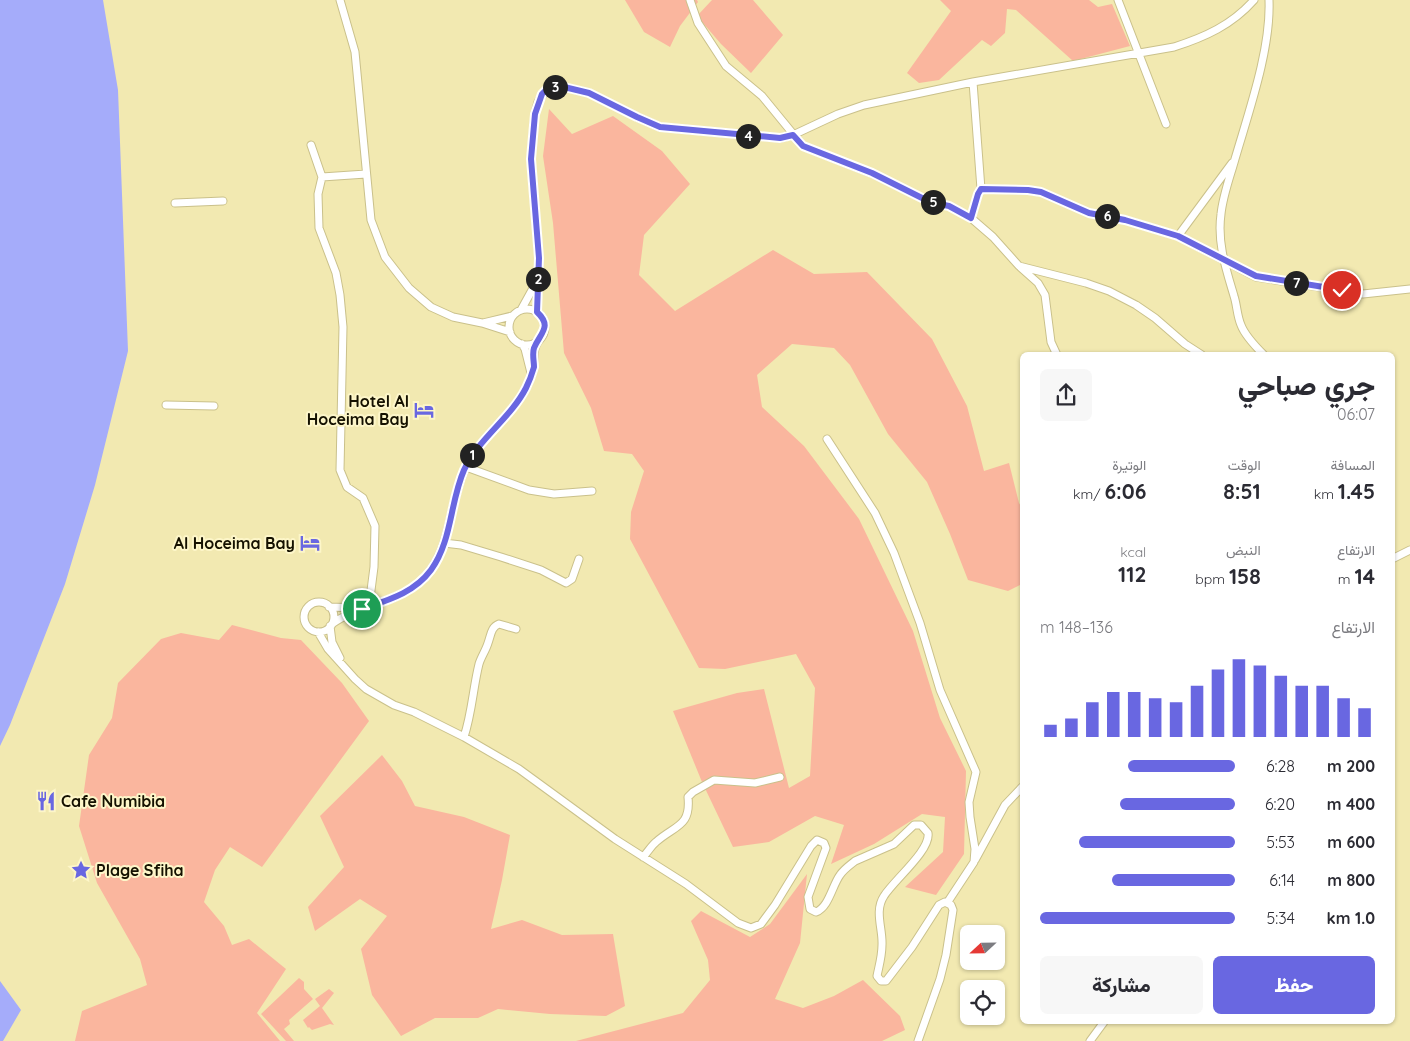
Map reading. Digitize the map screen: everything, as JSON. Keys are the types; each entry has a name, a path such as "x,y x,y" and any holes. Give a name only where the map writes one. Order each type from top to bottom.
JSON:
{"street":[{"path":"340,0 355,52 371,220 385,257 409,288 431,307 453,317 482,323 510,332"},
{"path":"690,0 698,23 726,66 762,96 803,146 872,173 930,202 949,206 971,218 993,237 1019,266 1038,283 1046,295 1051,342 1055,352"},
{"path":"1118,0 1166,124"},
{"path":"537,312 539,258 531,159 535,114 542,94 546,90 560,86 589,93 660,127 780,138 793,135 838,114 864,105 973,82 1174,47 1198,39 1225,25 1254,0"},
{"path":"1262,352 1241,326 1236,302 1222,258 1221,215 1264,49 1270,15 1269,0"},
{"path":"971,218 981,189 973,82"},
{"path":"311,145 322,177 318,194 319,228 336,273 343,327 340,470 347,487 363,498 375,526 374,567 370,598"},
{"path":"1178,236 1236,159"},
{"path":"322,177 366,174"},
{"path":"981,189 1041,192 1089,213 1125,220 1178,236 1256,276 1363,294 1410,289"},
{"path":"175,203 223,200"},
{"path":"1019,266 1086,282 1109,291 1142,309 1197,352"},
{"path":"521,310 538,279"},
{"path":"362,609 329,606 322,602 317,602 309,605 305,611 304,618 306,625 312,630 318,632 326,630 338,619 410,590 431,570 444,543 460,479 474,451 517,403 527,387 534,368 533,352 543,333 544,325 542,318 537,312 529,309 521,310 512,316 482,323"},
{"path":"512,316 509,324 510,332 515,340 522,344 525,349 532,373"},
{"path":"522,344 530,344 539,340"},
{"path":"166,405 214,406"},
{"path":"827,439 875,513 890,545 920,623 940,690 976,772 969,802 975,848 974,862"},
{"path":"466,467 529,490 554,494 592,491"},
{"path":"444,543 461,545 509,559 541,570 566,582 572,579 579,560"},
{"path":"1395,558 1410,550"},
{"path":"329,606 333,613 331,625 332,642 345,667"},
{"path":"464,737 470,719 480,663 492,629 495,625 499,624 516,629"},
{"path":"318,632 328,649 361,684 378,697 464,737 519,769 614,838 686,884 738,923 751,928 761,924 775,905 811,846 817,840 824,843 826,848 808,897 810,908 816,912 823,908 839,876 850,864 894,844 914,825 921,825 928,833 927,843 889,887 880,905 882,942 877,976 879,980 886,981 939,905 943,903 951,905 953,910 946,955 934,997 918,1041"},
{"path":"644,858 655,842 682,823 688,814 688,797 707,784 720,779 756,783 780,776"},
{"path":"947,903 974,862 1006,805 1020,789"},
{"path":"1090,1041 1103,1024"}],"shaded area":[{"path":"625,0 697,0 698,2 680,26 670,47 644,32"},
{"path":"712,0 753,0 783,35 751,73 721,44 697,16"},
{"path":"940,0 1089,0 1098,7 1112,4 1130,46 1073,61 1016,10 1007,9 1005,33 991,46 982,40 939,80 919,83 907,73 951,11"},
{"path":"549,109 572,134 613,116 662,151 690,184 644,235 639,275 675,311 773,250 814,274 867,272 932,339 967,406 984,471 1009,463 1020,505 1020,585 1008,591 968,580 927,482 888,434 850,365 834,348 792,344 757,375 762,407 804,446 859,519 913,631 940,718 966,771 964,854 936,895 905,887 943,852 945,817 922,814 874,844 831,864 844,825 815,816 769,842 733,847 702,782 673,711 737,693 764,689 789,788 810,776 815,688 796,654 725,669 699,668 630,539 631,512 644,471 632,454 604,451 591,408 564,353 553,223 543,156"},
{"path":"232,625 281,638 301,640 342,683 369,721 262,867 230,847 215,870 204,902 224,926 232,945 249,939 286,969 257,1013 280,1041 75,1041 82,1011 147,985 140,959 97,883 79,826 89,755 112,718 118,683 161,639 181,633 219,640"},
{"path":"382,755 402,781 415,806 464,817 510,835 491,929 522,920 562,935 613,934 625,1006 606,1016 550,1014 498,1009 478,1018 435,1018 401,1036 372,995 361,949 387,916 360,899 315,931 308,907 344,867 320,816"},
{"path":"807,874 800,943 775,999 803,1008 834,996 863,980 900,1016 905,1030 882,1041 576,1041 683,1013 710,980 708,960 691,921 701,911 750,937 770,924"},
{"path":"299,978 304,982 304,989 313,999 289,1020 290,1024 284,1029 294,1041 286,1041 261,1014"},
{"path":"329,989 334,993 322,1008 334,1025 330,1024 312,1030 308,1028 303,1020 320,1006 315,999"}],"water":[{"path":"0,0 103,0 118,90 128,351 95,485 65,584 0,746"},
{"path":"0,981 21,1010 3,1041 0,1041"}],"place":[{"name":"Hotel Al Hoceima Bay","path":"424,410"},
{"name":"Al Hoceima Bay","path":"310,543"},
{"name":"Cafe Numibia","path":"46,801"},
{"name":"Plage Sfiha","path":"81,870"}],"route":[{"path":"362,609 410,590 431,570 444,543 460,479 470,457 511,411 530,380 534,368 533,352 544,331 544,323 537,312 539,258 531,159 533,125 538,102 542,94 551,88 560,86 572,87 589,93 660,127 780,138 793,135 803,146 872,173 930,202 949,206 971,218 981,189 1041,192 1089,213 1125,220 1178,236 1256,276 1283,282 1312,284 1342,290"}]}
